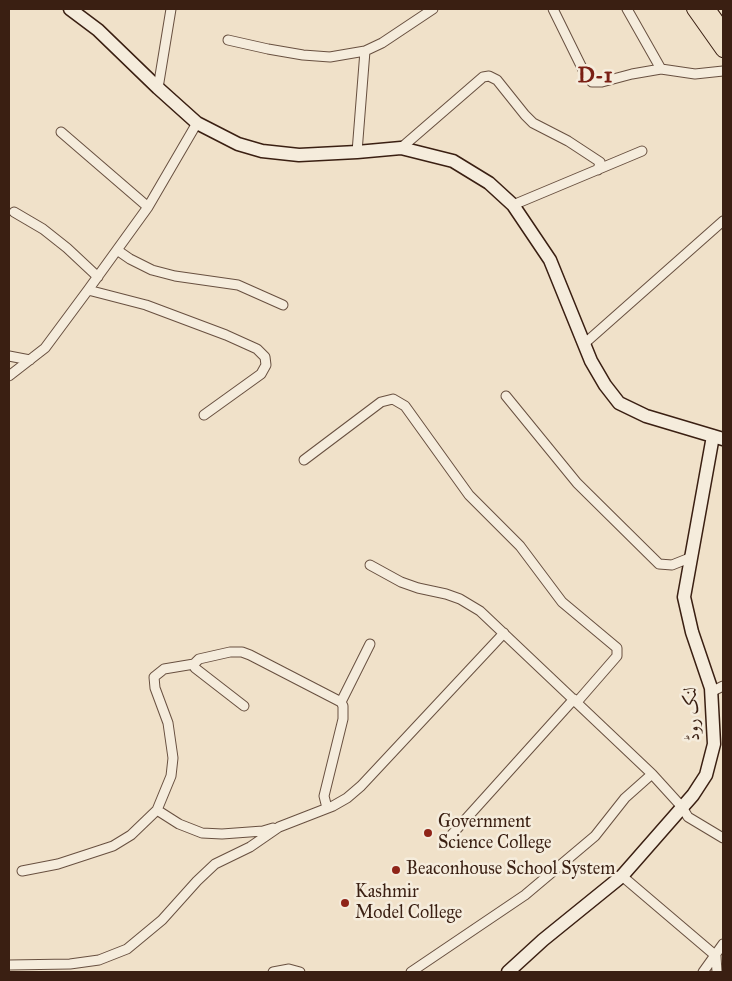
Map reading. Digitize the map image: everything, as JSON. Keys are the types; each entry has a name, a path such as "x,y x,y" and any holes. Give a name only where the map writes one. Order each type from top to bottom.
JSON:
{"main road":[{"path":"70,9 98,30 196,123 238,144 262,151 299,155 401,148 453,160 489,183 513,205 550,260 591,361 605,385 619,403 646,416 718,438"},
{"path":"694,9 723,50"},
{"path":"708,9 723,30"},
{"name":"لنک روڈ","path":"508,972 543,940 622,876 693,795 706,775 719,745 717,687 692,632 684,597 718,438"}],"street":[{"path":"158,88 171,9"},
{"path":"228,40 303,55 330,57 365,50 382,43 433,9"},
{"path":"553,9 586,76 592,82 602,82 661,69 695,74 723,72"},
{"path":"627,9 661,69"},
{"path":"357,152 365,50"},
{"path":"401,148 483,76 489,76 496,80 533,123 568,141 600,162 598,170"},
{"path":"9,376 45,348 98,277 148,206 196,123"},
{"path":"62,132 148,206"},
{"path":"513,205 642,151"},
{"path":"14,212 43,229 98,277"},
{"path":"584,344 723,221"},
{"path":"117,250 152,270 175,276 238,285 283,305"},
{"path":"88,290 146,305 257,349 265,357 266,365 261,374 204,414"},
{"path":"9,356 30,360"},
{"path":"506,396 577,484 659,564 672,565 692,557"},
{"path":"304,460 381,402 393,399 405,406 470,495 520,546 562,602 617,648 617,656 446,841"},
{"path":"370,564 401,582 460,599 480,611 652,774 682,807 688,817 723,838"},
{"path":"157,810 179,824 202,833 222,834 263,831 278,827 347,798 361,786 504,633"},
{"path":"341,702 370,644"},
{"path":"22,871 58,864 113,846 131,835 157,810 171,776 173,758 168,723 155,688 154,676 164,669 194,664 199,659 230,652 242,652 341,702 343,706 343,719 324,796 327,808"},
{"path":"194,664 195,668 244,706"},
{"path":"412,972 532,889 595,836 625,798 652,774"},
{"path":"9,965 70,968 99,960 127,949 162,920 215,864 250,847 278,827"},
{"path":"622,876 716,956 717,972"},
{"path":"703,972 723,944"},
{"path":"273,972 289,970 300,972"}],"place":[{"name":"Government Science College","path":"428,833"},
{"name":"Beaconhouse School System","path":"396,870"},
{"name":"Kashmir Model College","path":"345,903"}],"district":[{"name":"D-1","path":"595,77"}]}
